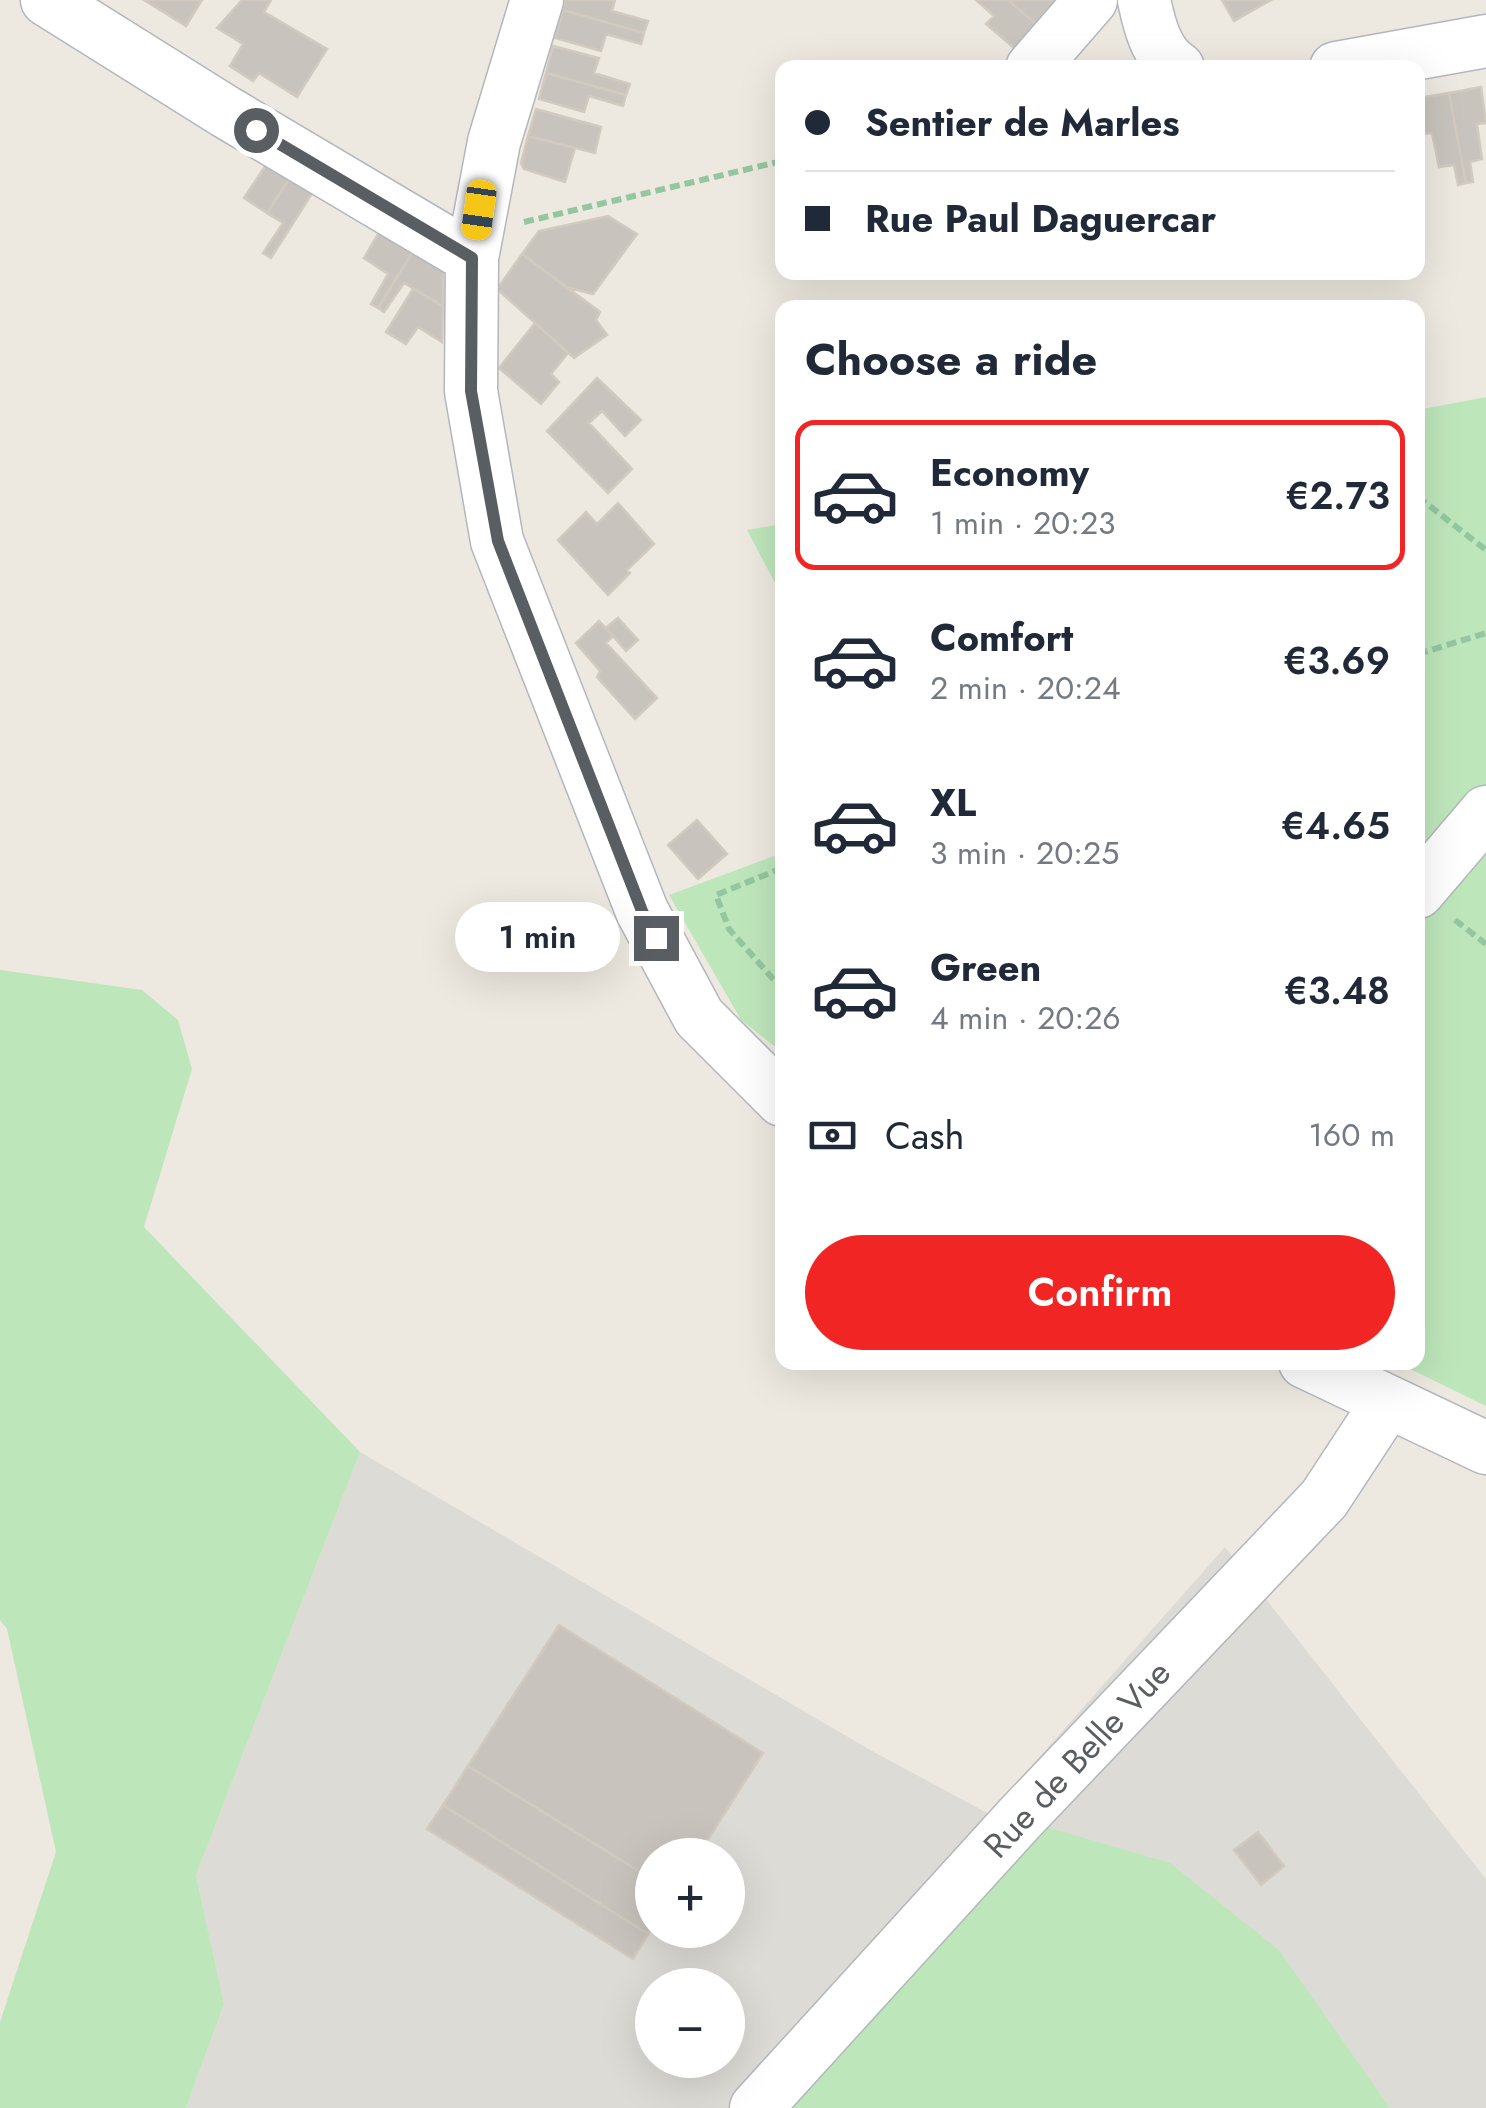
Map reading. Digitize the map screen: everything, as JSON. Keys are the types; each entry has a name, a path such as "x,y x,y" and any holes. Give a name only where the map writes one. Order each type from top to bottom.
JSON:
{"street":[{"path":"47,0 226,112 476,234"},
{"path":"537,0 494,142 476,234 471,391 498,541 642,911 699,1017 775,1093"},
{"path":"1039,60 1091,0"},
{"path":"1144,0 1150,28 1167,60"},
{"path":"1379,60 1486,40"},
{"path":"1425,884 1486,812"},
{"path":"1321,1370 1486,1448"},
{"name":"Rue de Belle Vue","path":"756,2108 1019,1819 1324,1499 1388,1403"}],"path":[{"path":"476,234 775,163"},
{"path":"1425,503 1486,550"},
{"path":"1425,652 1486,632"},
{"path":"775,871 716,895 729,929 775,981"}],"shaded area":[{"path":"360,1452 872,1751 989,1814 1225,1547 1486,1879 1486,2108 186,2108 224,2004 196,1875"}],"green space":[{"path":"1486,397 1486,1406 1412,1370 1425,1370 1425,409"},
{"path":"775,525 775,583 747,530"},
{"path":"775,856 775,1047 741,1020 669,895"},
{"path":"0,970 142,990 178,1020 192,1069 144,1227 360,1452 196,1875 224,2004 186,2108 0,2108 0,2022 56,1852 7,1629 0,1620"},
{"path":"1019,1819 1170,1863 1279,1950 1390,2108 756,2108"}],"building":[{"path":"144,0 202,0 186,26"},
{"path":"242,0 271,0 264,12 327,49 297,97 259,73 253,81 230,66 243,44 217,28"},
{"path":"565,0 615,0 612,11 648,21 644,33 563,10"},
{"path":"976,0 1008,0 1042,29 1021,54 986,24 994,16"},
{"path":"1008,0 1058,0 1042,29"},
{"path":"1222,0 1271,0 1234,21"},
{"path":"563,10 644,33 641,44 606,34 601,51 555,38"},
{"path":"553,46 599,58 594,73 630,84 626,95 546,73"},
{"path":"546,73 626,95 623,106 589,96 584,112 539,99"},
{"path":"1481,87 1486,123 1477,124 1482,159 1470,162 1473,182 1466,183 1449,93"},
{"path":"1449,93 1466,183 1458,185 1454,165 1439,167 1432,133 1425,134 1425,97"},
{"path":"536,109 601,127 595,153 528,136"},
{"path":"528,136 575,148 565,182 524,169 521,163"},
{"path":"272,156 295,170 267,213 244,198"},
{"path":"295,170 318,184 271,258 263,253 283,223 267,213"},
{"path":"608,216 637,234 593,294 566,287 522,254 539,231"},
{"path":"384,224 417,245 378,308 371,304 388,274 364,258"},
{"path":"417,245 443,268 443,306 404,283 384,312 378,308"},
{"path":"522,254 600,312 596,320 607,335 574,358 497,289"},
{"path":"413,289 443,306 442,342 418,327 406,344 386,332"},
{"path":"535,323 568,353 551,374 559,382 541,404 499,368"},
{"path":"597,378 641,420 625,436 602,411 589,423 632,469 608,493 547,431"},
{"path":"618,503 654,544 608,595 558,540 586,512 597,524"},
{"path":"618,618 638,640 626,651 606,628"},
{"path":"599,621 613,636 606,643 657,698 635,719 597,677 600,671 576,643"},
{"path":"697,820 727,854 698,879 668,845"},
{"path":"559,1625 763,1753 709,1838 635,1838 635,1869 468,1766"},
{"path":"468,1766 635,1869 635,1926 443,1805"},
{"path":"443,1805 635,1926 635,1948 640,1948 633,1959 427,1829"},
{"path":"1258,1832 1284,1866 1261,1885 1234,1850"}],"route":[{"path":"256,130 472,258 471,391 498,541 642,911 656,938"}]}
